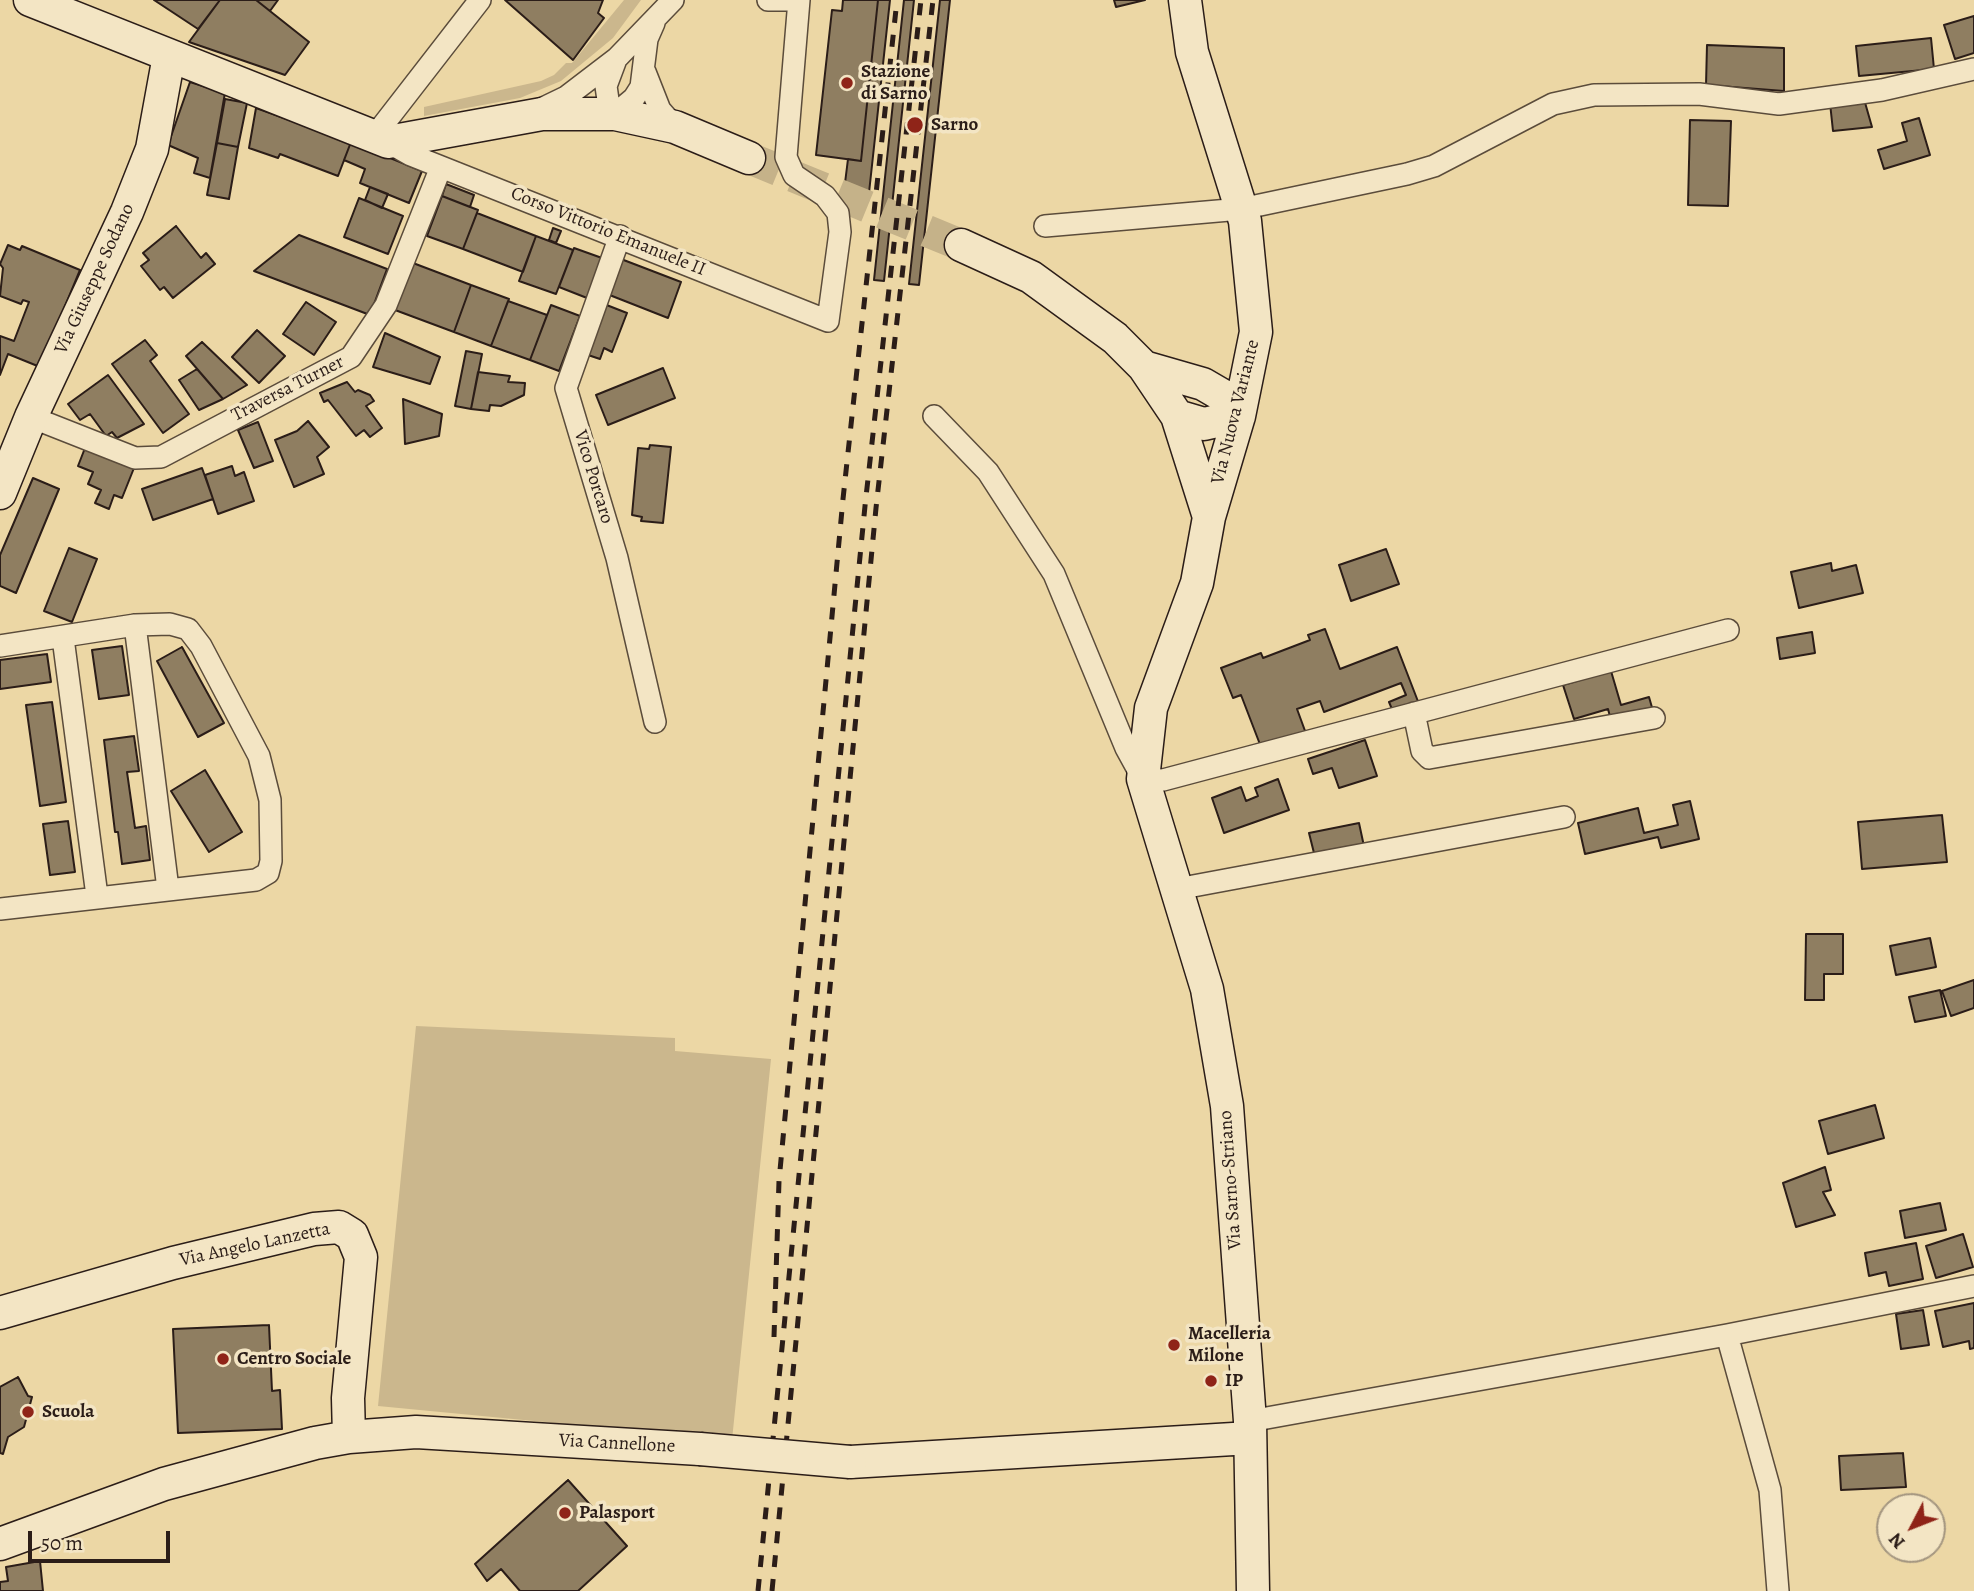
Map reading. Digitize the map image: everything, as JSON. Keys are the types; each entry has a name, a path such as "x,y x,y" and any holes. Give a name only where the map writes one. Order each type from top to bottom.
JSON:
{"main road":[{"name":"Via Nuova Variante","path":"1143,779 1151,708 1197,583 1209,517 1239,416 1256,332 1245,221 1192,52 1185,0"},
{"name":"Corso Vittorio Emanuele II","path":"38,1 169,57 381,140"},
{"name":"Via Giuseppe Sodano","path":"0,494 31,417 101,271 152,149 169,57"},
{"path":"381,140 558,113 615,114 675,127 748,158"},
{"path":"961,245 1031,277 1115,338 1144,367 1177,416 1209,517"},
{"path":"1203,384 1237,359 1256,332"},
{"path":"1144,367 1203,384 1227,398 1239,416 1204,424 1177,416"},
{"name":"Via Sarno-Striano","path":"1143,779 1208,989 1227,1106 1250,1429 1253,1591"},
{"name":"Via Angelo Lanzetta","path":"0,1312 173,1263 314,1229 340,1227 352,1235 361,1257 348,1398 349,1437"},
{"name":"Via Cannellone","path":"0,1544 164,1484 315,1443 349,1437 416,1432 700,1449 850,1462 1250,1429"}],"street":[{"path":"381,140 480,0"},
{"path":"526,117 566,97 617,58 665,9 687,0"},
{"path":"768,0 792,0"},
{"name":"Corso Vittorio Emanuele II","path":"381,140 443,168 620,236 828,321 840,232 838,213 825,196 794,175 786,157 799,0"},
{"path":"617,58 606,86 608,100 615,114 634,99 645,72 647,39 665,9"},
{"path":"1045,226 1241,209 1434,166 1553,104 1594,95 1699,94 1779,104 1882,90 1974,69"},
{"path":"645,72 660,110 675,127"},
{"name":"Traversa Turner","path":"31,417 135,458 161,457 351,357 386,305 443,168 447,131"},
{"name":"Vico Porcaro","path":"620,236 566,388 617,558 654,722"},
{"path":"934,416 988,472 1054,574 1126,748 1143,779 1163,780 1728,630"},
{"path":"0,646 135,625 170,624 188,629 201,646 259,756 270,800 268,873 256,880 0,909"},
{"path":"135,625 168,889"},
{"path":"63,638 97,896"},
{"path":"1413,713 1422,751 1429,758 1654,718"},
{"path":"1177,889 1564,817"},
{"path":"1250,1429 1974,1286"},
{"path":"1727,1335 1770,1490 1778,1591"}],"shaded area":[{"path":"624,0 641,0 613,38 561,81 520,98 424,116 424,107 541,81 554,75 566,63 572,63"},
{"path":"416,1026 675,1038 675,1051 771,1059 732,1440 378,1406"}],"building":[{"path":"154,0 220,0 198,29"},
{"path":"220,0 256,0 309,42 285,75 189,42"},
{"path":"256,0 278,0 270,11"},
{"path":"505,0 603,0 598,13 604,18 573,60"},
{"name":"Stazione di Sarno","path":"843,0 878,0 861,161 816,155 832,10 842,11"},
{"path":"878,0 890,0 868,202 843,199 848,159 861,161"},
{"path":"904,0 914,0 884,281 874,280"},
{"path":"940,0 950,0 919,285 909,284"},
{"path":"1114,0 1145,0 1116,7"},
{"path":"1974,16 1974,53 1955,59 1944,25"},
{"path":"1931,38 1934,69 1859,76 1856,46"},
{"path":"1707,45 1784,48 1784,91 1706,85"},
{"path":"190,82 225,93 210,178 194,173 198,158 168,145"},
{"path":"225,99 247,103 238,147 217,143"},
{"path":"1864,99 1872,127 1833,131 1830,103"},
{"path":"256,108 351,142 338,176 280,154 278,158 249,148"},
{"path":"1919,118 1930,155 1884,169 1878,150 1907,141 1902,123"},
{"path":"1690,120 1731,121 1728,206 1688,205"},
{"path":"351,142 422,171 409,203 360,183 365,169 344,160"},
{"path":"217,143 238,147 229,199 207,195"},
{"path":"446,184 474,195 470,207 442,196"},
{"path":"370,187 388,194 382,208 365,200"},
{"path":"442,196 478,210 463,249 427,236"},
{"path":"359,198 403,216 388,254 344,237"},
{"path":"477,213 536,236 523,272 463,249"},
{"path":"176,226 201,258 206,253 215,264 173,298 164,287 160,290 141,266 149,260 143,253"},
{"path":"553,228 561,231 556,243 549,240"},
{"path":"299,235 387,269 370,315 254,271"},
{"path":"536,236 573,250 556,294 519,281"},
{"path":"8,245 20,250 22,246 80,270 40,367 8,354 0,375 0,336 14,341 29,302 23,300 21,304 0,296 3,268 0,264"},
{"path":"574,248 602,258 587,298 559,287"},
{"path":"621,259 681,282 668,318 607,294"},
{"path":"413,263 471,285 454,332 395,310"},
{"path":"471,285 509,299 491,346 454,332"},
{"path":"508,301 547,315 530,360 491,346"},
{"path":"306,302 336,322 314,355 283,334"},
{"path":"604,304 627,313 612,352 604,348 600,359 585,354"},
{"path":"551,305 580,316 559,371 530,360"},
{"path":"257,330 285,356 259,383 232,357"},
{"path":"385,333 440,357 430,384 373,367"},
{"path":"145,340 157,355 150,361 189,414 163,433 112,364"},
{"path":"202,342 247,385 223,399 186,356"},
{"path":"466,351 482,354 471,409 455,406"},
{"path":"663,368 675,398 608,425 596,395"},
{"path":"197,369 223,399 199,410 179,380"},
{"path":"478,372 510,376 508,382 525,383 524,395 501,406 490,405 489,411 471,409"},
{"path":"108,375 144,424 117,438 112,432 106,436 90,414 80,420 68,404"},
{"path":"347,382 355,392 358,390 370,395 374,401 366,406 382,428 370,437 364,430 356,436 328,400 324,402 320,393"},
{"path":"403,399 442,414 439,436 405,444"},
{"path":"308,421 329,447 317,457 324,474 294,487 275,440 297,431"},
{"path":"258,422 273,461 254,468 238,430"},
{"path":"650,445 671,447 663,523 641,521 642,517 632,515 638,448 649,449"},
{"path":"85,448 134,468 122,498 114,495 109,509 95,503 101,490 88,484 93,472 78,466"},
{"path":"232,466 235,476 244,472 254,501 218,514 205,475"},
{"path":"202,468 213,499 153,520 142,489"},
{"path":"33,478 59,489 16,593 0,586 0,555"},
{"path":"69,548 97,559 72,622 44,611"},
{"path":"1386,549 1399,584 1351,601 1339,565"},
{"path":"1831,563 1832,571 1856,565 1863,593 1799,608 1791,572"},
{"path":"1325,629 1340,669 1397,647 1419,704 1394,714 1389,702 1406,695 1401,683 1324,712 1320,701 1297,709 1308,739 1261,747 1241,695 1233,698 1221,668 1261,653 1263,658 1310,640 1308,635"},
{"path":"1812,632 1815,653 1780,659 1777,638"},
{"path":"122,646 129,695 99,699 92,650"},
{"path":"182,647 224,723 198,737 157,661"},
{"path":"47,654 51,682 0,689 0,660"},
{"path":"1611,671 1621,705 1649,697 1653,711 1612,724 1608,709 1574,719 1563,685"},
{"path":"52,702 66,802 40,806 26,705"},
{"path":"134,736 139,771 127,772 135,828 146,826 150,860 122,864 118,832 115,832 104,740"},
{"path":"1365,740 1377,776 1339,788 1332,768 1313,774 1308,759"},
{"path":"205,770 242,832 209,852 171,791"},
{"path":"1278,779 1289,810 1224,833 1212,798 1241,787 1246,801 1258,796 1255,788"},
{"path":"1690,801 1699,839 1661,848 1658,837 1585,854 1578,823 1638,808 1644,833 1678,825 1673,805"},
{"path":"1942,815 1947,862 1862,869 1858,822"},
{"path":"68,821 75,872 50,875 43,824"},
{"path":"1359,823 1365,851 1316,861 1309,833"},
{"path":"1806,934 1843,934 1843,974 1824,974 1824,1000 1805,1000"},
{"path":"1930,938 1936,967 1896,975 1890,946"},
{"path":"1974,980 1974,1008 1951,1016 1942,991"},
{"path":"1940,990 1946,1016 1915,1022 1909,997"},
{"path":"1875,1105 1884,1138 1828,1154 1819,1121"},
{"path":"1825,1167 1831,1190 1823,1192 1835,1215 1796,1227 1783,1183"},
{"path":"1940,1203 1946,1230 1905,1238 1900,1211"},
{"path":"1963,1234 1973,1267 1936,1278 1926,1246"},
{"path":"1916,1243 1923,1279 1889,1286 1886,1272 1869,1276 1865,1253"},
{"path":"1974,1303 1974,1348 1970,1349 1969,1341 1943,1347 1935,1311"},
{"path":"1923,1310 1929,1345 1901,1349 1896,1314"},
{"name":"Centro Sociale","path":"269,1325 272,1391 280,1390 282,1429 178,1433 173,1329"},
{"path":"18,1377 28,1396 32,1397 24,1427 8,1437 3,1454 0,1453 0,1387"},
{"path":"1903,1453 1906,1487 1841,1490 1839,1456"},
{"name":"Palasport","path":"568,1480 627,1546 578,1591 520,1591 501,1569 487,1581 475,1564"},
{"path":"40,1561 43,1591 0,1591 0,1582 8,1581 6,1567"}],"tunnel":[{"path":"749,158 961,245"}],"railway":[{"path":"774,1337 779,1181 843,499 897,0"},
{"path":"758,1591 865,506 921,0"},
{"path":"772,1591 876,508 933,0"}],"place":[{"name":"Stazione di Sarno","path":"847,83"},
{"name":"Sarno","path":"915,125"},
{"name":"Macelleria Milone","path":"1174,1345"},
{"name":"Centro Sociale","path":"223,1359"},
{"name":"IP","path":"1211,1381"},
{"name":"Scuola","path":"28,1412"},
{"name":"Palasport","path":"565,1513"}]}
